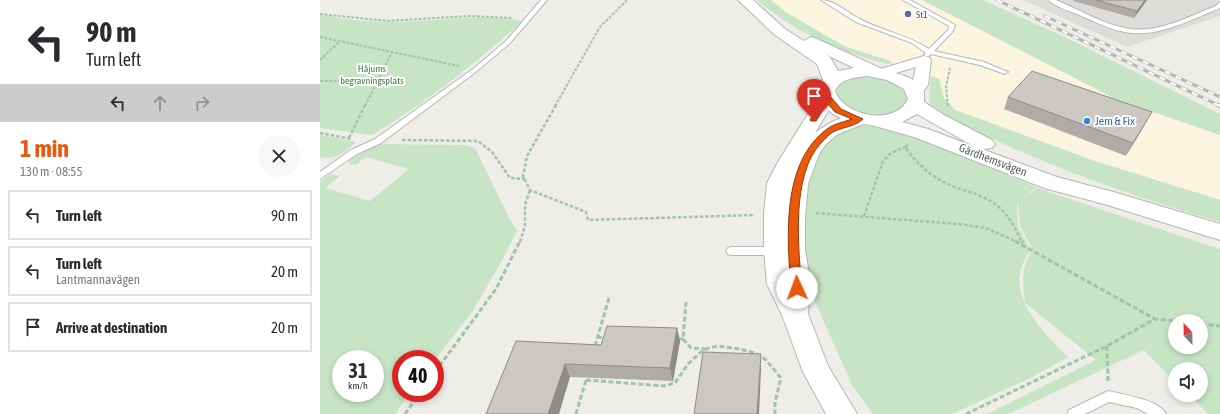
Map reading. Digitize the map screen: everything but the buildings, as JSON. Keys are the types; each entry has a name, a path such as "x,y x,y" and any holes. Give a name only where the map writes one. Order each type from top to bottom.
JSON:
{"main road":[{"path":"745,0 793,42 817,55 824,61 829,70 829,90"},
{"path":"768,20 821,48 879,72"},
{"path":"842,414 816,372 795,315 797,274 785,251 775,214 778,183 788,162 829,90 850,72 879,72"},
{"name":"Gärdhemsvägen","path":"879,72 903,80 915,98 937,119 982,142 1109,198"},
{"name":"Gärdhemsvägen","path":"829,90 838,111 922,133 1051,184 1109,198 1220,232"},
{"path":"785,251 794,214 801,172 808,156 817,142 831,130 868,120 898,118 912,109 915,98"}],"street":[{"path":"879,72 926,56"},
{"path":"915,98 920,85 926,56"}],"lane":[{"path":"320,176 354,152 378,141 475,70 508,42 544,0"},
{"path":"824,0 858,21 914,42 926,56 982,62 1005,72"},
{"path":"906,0 952,26 951,30 926,56"},
{"path":"1051,0 1116,27 1140,32 1174,24 1218,7 1220,4"},
{"path":"731,251 785,251"},
{"path":"1073,414 1108,396 1139,403 1160,414"}],"path":[{"path":"320,14 395,21 479,15 528,20"},
{"path":"320,37 475,70"},
{"path":"320,60 340,41"},
{"path":"349,138 392,52"},
{"path":"320,81 378,81"},
{"path":"378,141 478,141 484,144 498,159 510,178 525,180"},
{"path":"864,216 877,172 883,159 894,151 905,147"},
{"path":"444,360 496,289 518,246 525,226 525,205 530,190"},
{"path":"593,352 609,298"},
{"path":"686,302 683,339 691,348 706,349 724,346 752,350 768,361 781,378 775,402 775,414"},
{"path":"966,414 1107,346 1155,319 1168,320"},
{"path":"1208,325 1220,326"},
{"path":"597,338 613,338"},
{"path":"675,339 683,339"},
{"path":"1107,346 1108,396"},
{"path":"586,380 664,386 675,383 687,365 706,349"},
{"path":"576,414 588,373"},
{"path":"405,414 414,402"}],"shaded area":[{"path":"771,0 922,0 1116,99 1220,135 1220,200 1095,161 955,110 944,98 939,79 844,46 787,13"},
{"path":"1023,0 1220,0 1220,16 1127,47"}],"green space":[{"path":"757,0 771,0 787,13 844,46 893,62 888,64 878,62 844,51 814,38 786,22"},
{"path":"922,0 983,0 1067,38 1220,114 1220,135 1116,99"},
{"name":"Håjums begravningsplats","path":"320,15 377,22 459,18 491,18 522,21 450,82 392,123 372,135 320,128"},
{"path":"867,75 886,78 901,86 908,96 904,107 895,112 886,114 868,115 851,108 836,96 838,86 846,80"},
{"path":"931,76 939,79 944,98 955,110 1095,161 1220,200 1220,222 1163,205 1079,175 962,126 945,117 930,105 929,95"},
{"path":"858,126 879,127 901,132 948,148 1036,187 1021,201 1037,188 1220,249 1220,414 1208,414 1196,402 1208,402 1208,362 1168,362 1168,375 1144,350 1008,414 987,414 1096,360 1025,303 1036,322 1046,335 1068,357 1030,378 952,414 873,414 853,387 811,293 805,245 806,214 804,200 807,170 827,139 847,128","holes":["1018,202 1020,227 1033,250 1026,262 1023,275 1025,303 1019,280 1022,265 1031,250 1018,227"]},
{"path":"320,135 356,142 340,155 326,158 320,157"},
{"path":"378,144 464,145 475,148 509,218 517,231 472,312 443,350 392,350 392,402 404,402 395,414 320,414 320,181 331,174 340,176 325,188 370,201 409,169 366,157 355,165 349,164 350,160"}],"railway":[{"path":"997,0 1220,106 1218,105"},
{"path":"1045,16 1220,97"}],"place":[{"name":"St1","path":"908,14"},
{"name":"Jem & Fix","path":"1087,121"}],"route":[{"path":"797,288 797,274 793,251 794,214 801,172 808,156 817,142 831,130 844,123 859,119 838,111 833,107 827,98 814,120"}]}
